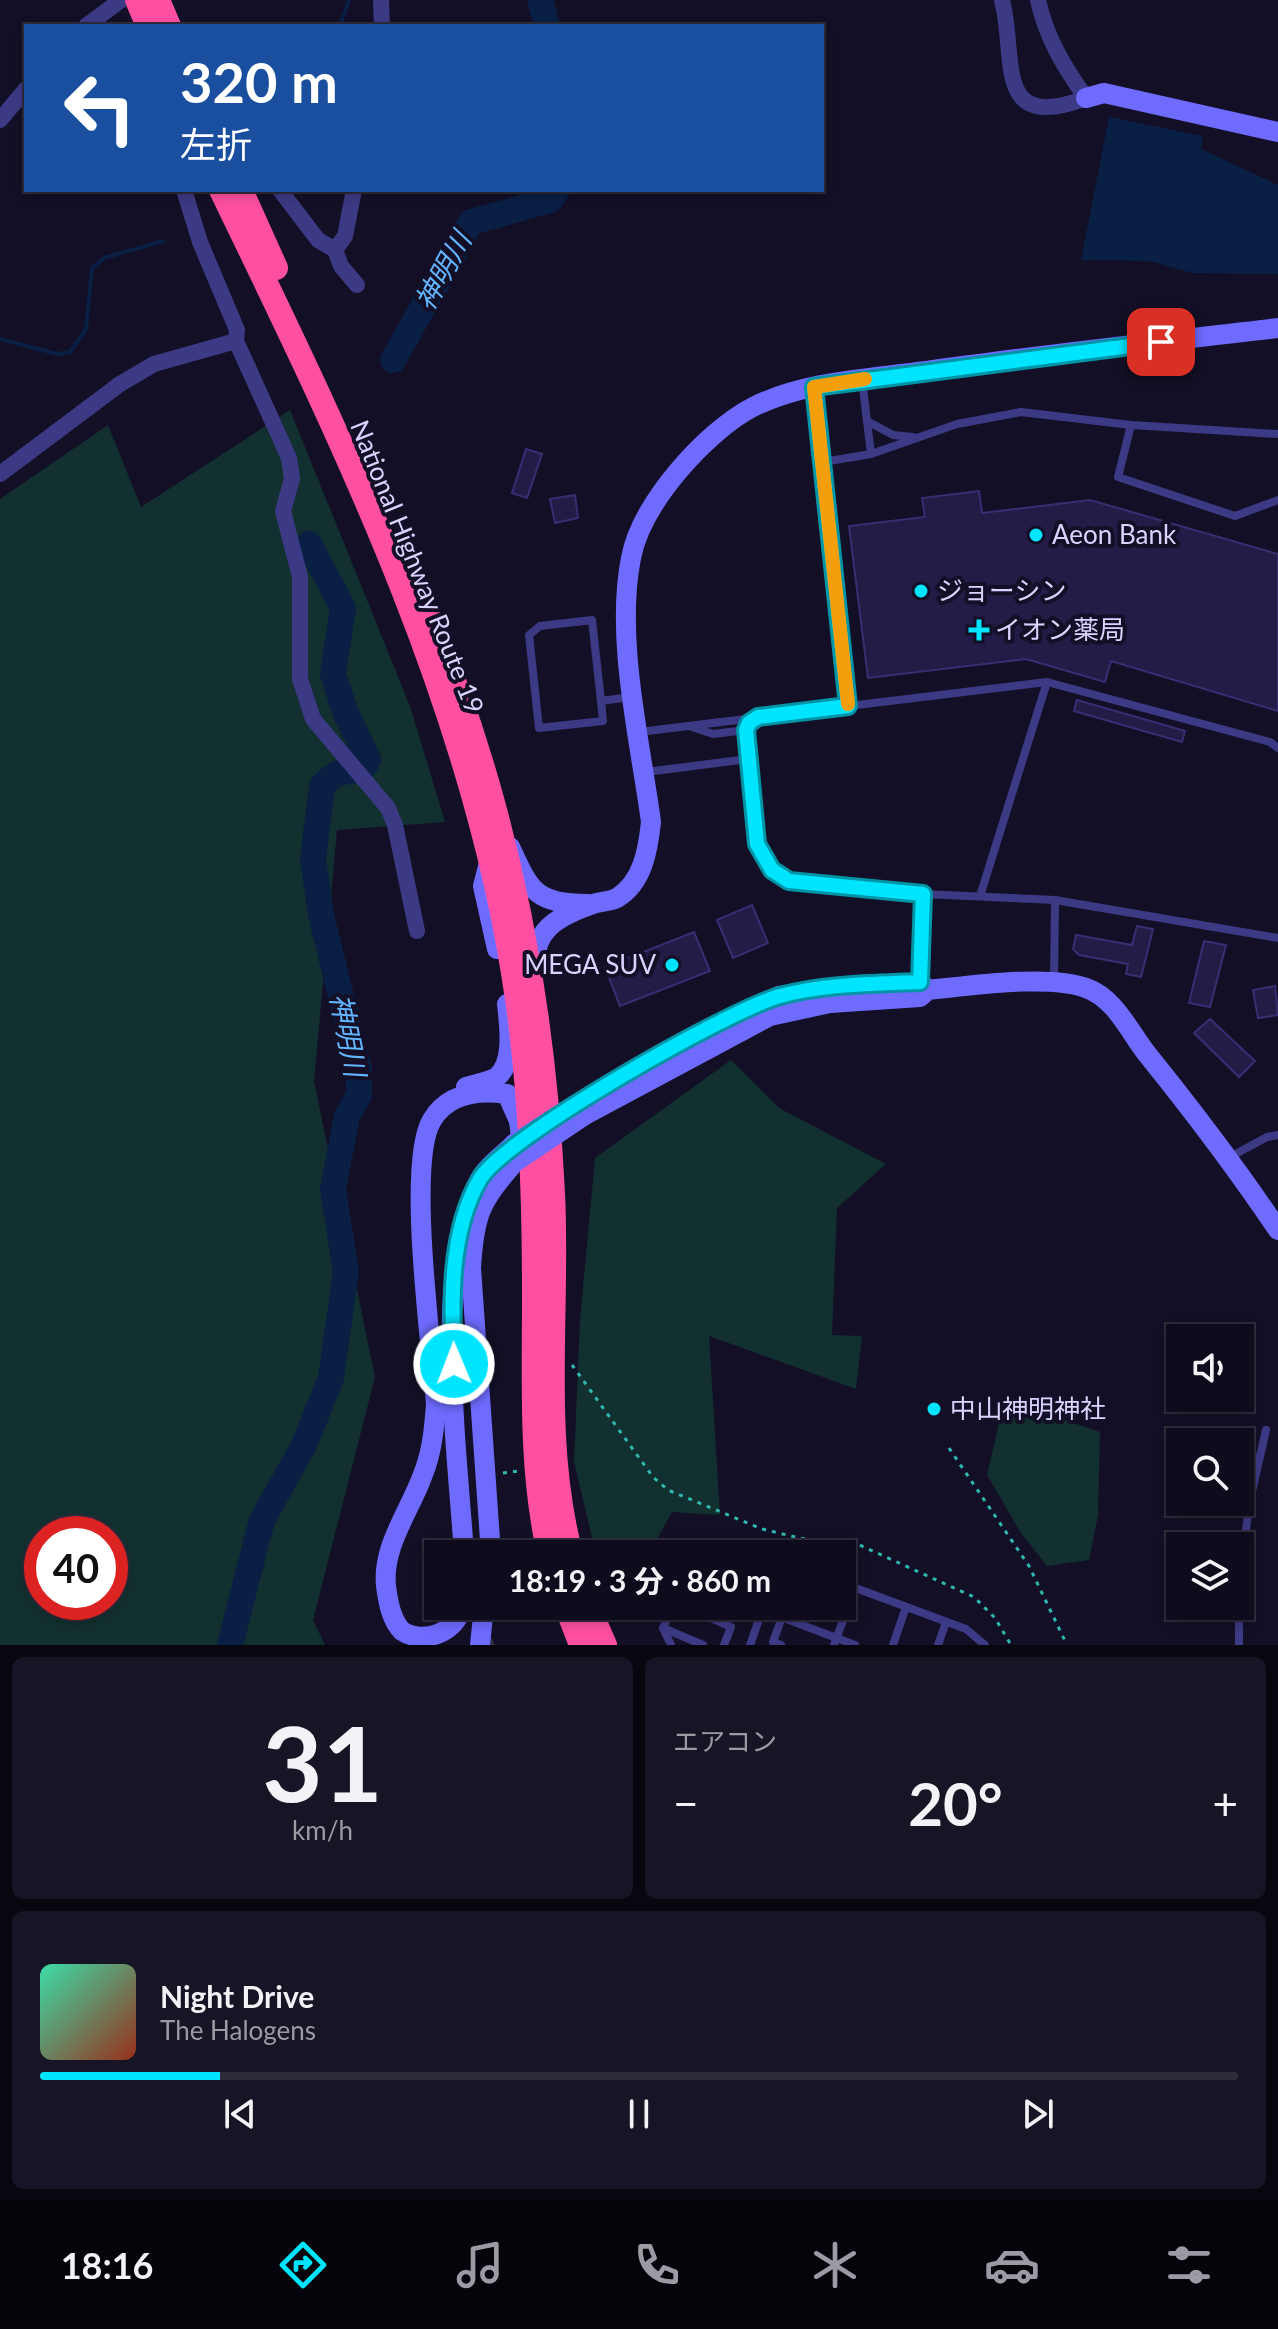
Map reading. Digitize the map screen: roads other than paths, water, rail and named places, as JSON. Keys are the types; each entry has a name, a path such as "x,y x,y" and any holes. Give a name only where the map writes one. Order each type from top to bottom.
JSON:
{"highway":[{"path":"137,0 147,24"},
{"path":"158,0 168,24"},
{"name":"National Highway Route 19","path":"222,192 365,502 438,682 490,859 517,997 527,1091 534,1194 532,1436 547,1540"},
{"name":"National Highway Route 19","path":"242,192 451,668 503,833 533,990 547,1105 553,1195 554,1462 568,1540"},
{"path":"571,1620 581,1645"},
{"path":"594,1620 605,1645"}],"street":[{"path":"89,24 121,0"},
{"path":"381,0 382,24"},
{"path":"1002,0 1007,20 1009,67 1016,91 1033,106 1057,109 1104,93 1278,132"},
{"path":"1038,0 1043,22 1061,62 1086,98"},
{"path":"0,120 24,91"},
{"path":"185,192 200,242 237,330 236,341 289,458 292,479 283,511 300,577 300,679 313,719 388,808 395,825 417,931"},
{"path":"282,192 318,240 335,250 341,266 357,285"},
{"path":"335,250 345,236 354,192"},
{"path":"547,1105 551,1091 534,953 552,922 592,904 616,898 636,879 648,853 651,822 624,602 631,554 654,505 695,452 721,427 755,406 814,387 1278,328"},
{"path":"0,474 120,384 143,371 236,341"},
{"path":"503,833 535,892 556,903 592,904"},
{"path":"401,1645 384,1621 376,1582 383,1546 420,1463 426,1430 428,1399 413,1157 417,1134 444,1094 496,1077 505,1064 509,1040 507,1006 483,886 490,859"},
{"path":"463,1540 452,1336 460,1237 466,1211 481,1177 707,1030 779,996 924,986 1054,984 1086,988 1110,1004 1230,1157 1278,1230"},
{"path":"457,1620 446,1633 428,1640 415,1639 404,1633 393,1619 386,1583 392,1546 422,1477 434,1437 436,1405 420,1172 431,1121 457,1097 488,1092 507,1094 519,1121 527,1245 526,1351 534,1372"},
{"path":"490,1540 471,1268 473,1225 514,1153"},
{"path":"460,1237 480,1540"},
{"path":"480,1645 483,1620"},
{"path":"493,1645 494,1620"}],"lane":[{"path":"862,380 871,454"},
{"path":"814,387 848,706"},
{"path":"823,462 871,454 957,424 1021,412 1131,425 1278,434"},
{"path":"866,420 893,435 914,437"},
{"path":"1131,425 1118,477 1235,516 1278,500"},
{"path":"592,620 601,701 603,721 539,728 529,635 540,626 592,620"},
{"path":"980,896 1047,682"},
{"path":"639,732 1047,682 1270,742 1278,748"},
{"path":"601,701 634,697"},
{"path":"758,717 749,723 746,730 757,844 772,870 789,881 923,894 1055,900 1278,938"},
{"path":"687,726 713,734 746,730"},
{"path":"645,773 748,759"},
{"path":"923,894 924,986"},
{"path":"1054,984 1055,900"},
{"path":"1230,1157 1267,1137 1278,1135"},
{"path":"1246,1532 1266,1430"},
{"path":"856,1588 946,1622 977,1636 985,1645"},
{"path":"893,1645 906,1607"},
{"path":"667,1620 663,1628 671,1645"},
{"path":"716,1620 731,1627 724,1645"},
{"path":"750,1645 759,1620"},
{"path":"781,1620 773,1642 781,1645"},
{"path":"786,1620 835,1642 855,1645"},
{"path":"835,1642 843,1620"},
{"path":"1239,1620 1239,1645"},
{"path":"938,1645 946,1622"},
{"path":"663,1628 703,1645"}],"water":[{"path":"1109,117 1203,136 1201,149 1278,185 1278,274 1192,273 1150,261 1081,260"}],"waterway":[{"path":"341,24 349,0"},
{"name":"神明川","path":"540,0 546,24"},
{"name":"神明川","path":"393,360 471,222 550,200 556,192"},
{"path":"0,339 57,354 70,352 86,329 92,268 104,258 163,241"},
{"name":"神明川","path":"230,1645 262,1520 303,1447 331,1378 346,1272 333,1189 347,1116 359,1095 359,1069 321,915 313,858 322,786 337,774 359,770 368,759 346,714 333,674 343,608 309,544"}],"tunnel":[{"path":"490,1645 494,1643"}],"place":[{"name":"Aeon Bank","path":"1036,535"},
{"name":"ジョーシン","path":"921,591"},
{"name":"イオン薬局","path":"979,630"},
{"name":"MEGA SUV","path":"672,965"},
{"name":"中山神明神社","path":"934,1409"}]}
